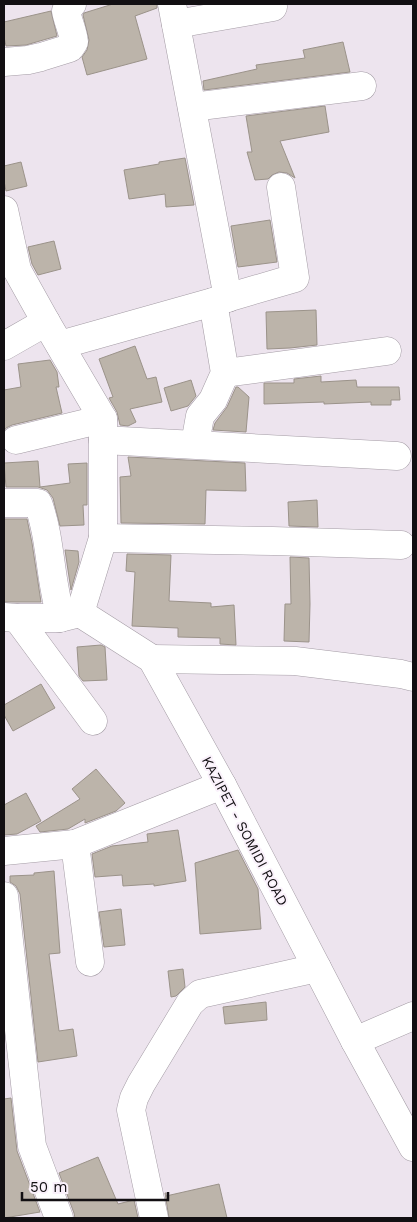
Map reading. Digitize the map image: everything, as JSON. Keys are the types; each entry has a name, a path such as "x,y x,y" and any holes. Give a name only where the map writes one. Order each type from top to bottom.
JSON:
{"street":[{"path":"4,62 34,59 70,48 74,42 73,32 66,11 72,4"},
{"path":"195,444 200,416 214,400 225,373 220,300 192,107 174,14 273,7"},
{"path":"192,107 362,86"},
{"path":"60,345 295,278 281,186"},
{"path":"4,210 17,270 60,345 103,429 103,538 70,615"},
{"path":"4,346 46,322"},
{"path":"225,373 388,350"},
{"path":"16,440 103,429 195,444 397,456"},
{"path":"4,503 38,503 49,547 53,579 70,615"},
{"path":"103,538 272,541 401,546"},
{"path":"11,618 70,615"},
{"name":"KAZIPET - SOMIDI ROAD","path":"70,615 152,659 222,785 355,1041 413,1146"},
{"path":"11,618 93,721"},
{"path":"152,659 295,661 413,677"},
{"path":"4,852 75,844 222,785"},
{"path":"75,844 90,962"},
{"path":"4,896 32,1146 53,1217"},
{"path":"154,1218 131,1110 134,1098 141,1084 190,1003 200,994 317,968"},
{"path":"355,1041 413,1016"}],"building":[{"path":"113,4 157,4 157,8 135,16 147,59 87,75 82,57 87,50 89,40 83,15 84,13"},
{"path":"51,11 57,36 26,45 6,46 4,22"},
{"path":"343,42 350,72 204,90 203,81 257,69 256,65 305,58 303,50"},
{"path":"325,106 329,132 280,141 295,178 287,173 279,172 268,179 255,180 247,152 252,152 246,116"},
{"path":"185,158 194,205 166,207 165,194 129,199 124,170"},
{"path":"21,162 27,186 6,191 4,166"},
{"path":"270,220 277,262 238,267 231,226"},
{"path":"54,241 61,269 38,275 32,264 28,247"},
{"path":"316,310 317,345 267,349 266,312"},
{"path":"135,346 147,379 156,377 162,402 130,409 136,422 128,426 120,425 117,412 109,398 113,397 99,359"},
{"path":"50,360 57,372 59,387 56,387 62,413 12,425 4,431 4,390 21,387 18,364"},
{"path":"321,376 321,382 356,380 357,387 399,387 400,400 391,400 391,405 371,405 371,402 264,404 264,383 294,383 294,379"},
{"path":"191,380 196,396 188,406 171,411 164,388"},
{"path":"236,387 249,397 246,432 213,430 215,423 227,407"},
{"path":"128,457 245,463 246,491 206,490 205,524 121,523 120,477 131,476"},
{"path":"38,461 40,487 70,483 68,464 87,463 87,505 83,505 84,525 60,526 53,498 47,490 38,487 6,487 4,463"},
{"path":"317,500 318,527 289,526 288,502"},
{"path":"4,519 27,519 41,602 4,602"},
{"path":"65,550 78,551 79,562 71,590"},
{"path":"127,554 171,555 169,601 211,603 211,607 234,605 236,645 220,644 220,638 178,637 178,628 132,626 135,572 126,571"},
{"path":"290,557 309,558 309,642 284,641 285,604 291,604"},
{"path":"101,645 105,647 107,680 83,681 79,676 77,647"},
{"path":"41,684 55,708 13,731 4,715 4,705"},
{"path":"96,769 125,803 116,811 85,823 85,819 68,829 40,832 36,826 80,799 72,789"},
{"path":"26,793 41,821 17,834 4,835 4,805"},
{"path":"178,830 186,881 154,886 154,884 123,886 122,875 95,877 92,854 112,846 148,842 147,834"},
{"path":"238,850 258,889 261,929 200,934 195,863"},
{"path":"54,871 60,953 49,954 59,1031 73,1029 77,1056 38,1062 20,894 16,886 10,882 10,876 34,875 34,873"},
{"path":"121,909 125,945 104,947 99,912"},
{"path":"183,969 185,987 176,996 171,997 168,971"},
{"path":"266,1002 267,1020 225,1024 223,1007"},
{"path":"11,1098 17,1151 40,1212 4,1218 4,1099"},
{"path":"98,1157 118,1204 134,1200 138,1218 75,1218 59,1173"},
{"path":"219,1184 227,1218 169,1218 165,1193 166,1196"}]}
